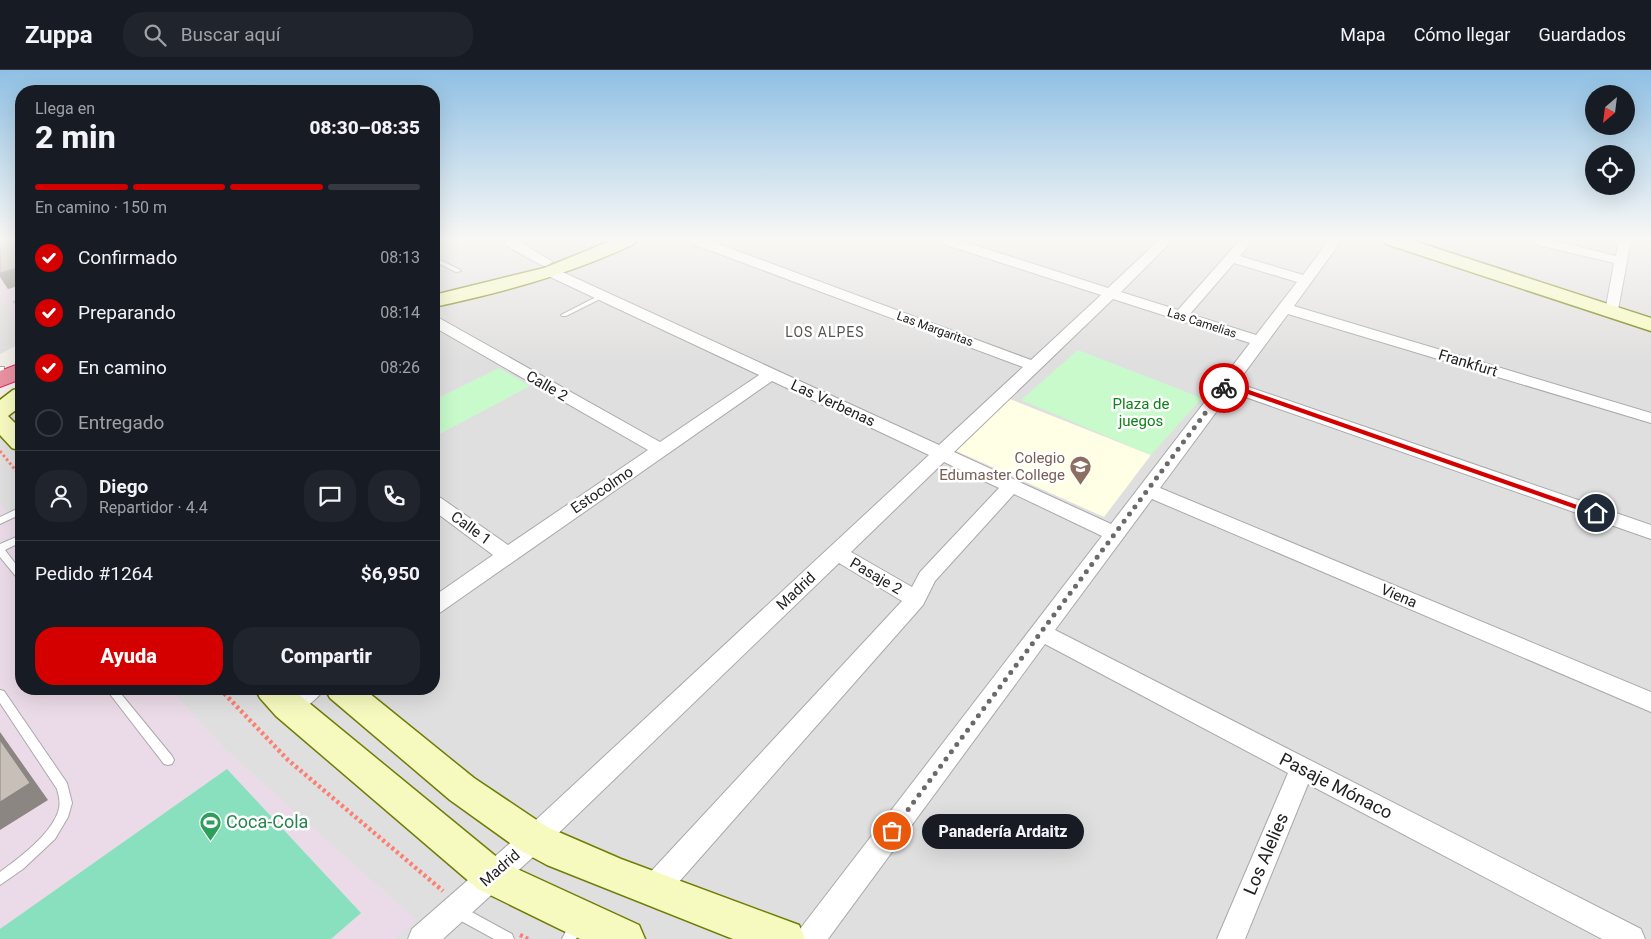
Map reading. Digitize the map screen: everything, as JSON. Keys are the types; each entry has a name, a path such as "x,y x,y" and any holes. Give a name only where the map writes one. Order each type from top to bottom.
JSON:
{"main road":[{"path":"440,291 481,281"},
{"path":"440,299 503,281"},
{"path":"1523,281 1651,325"},
{"path":"0,411 15,400"},
{"path":"0,415 15,407"},
{"path":"0,421 15,437"},
{"path":"291,695 491,876 574,929 625,939"},
{"path":"348,695 462,789 534,838 574,858 653,890 785,939"}],"street":[{"name":"Las Verbenas","path":"573,281 602,296 1114,534"},
{"name":"Las Margaritas","path":"804,281 1034,366"},
{"name":"Las Camelias","path":"1070,281 1260,341"},
{"name":"Madrid","path":"422,939 534,838 1125,281"},
{"path":"1180,316 1211,281"},
{"path":"810,939 1306,281"},
{"path":"1612,312 1618,281"},
{"name":"Frankfurt","path":"1285,308 1651,418"},
{"name":"Calle 2","path":"440,324 660,450"},
{"name":"Estocolmo","path":"440,602 771,374"},
{"path":"1227,385 1651,532"},
{"path":"653,890 916,599 927,577 1011,486"},
{"name":"Viena","path":"1148,490 1651,702"},
{"name":"Calle 1","path":"440,506 507,555"},
{"name":"Pasaje 2","path":"837,553 916,599"},
{"name":"Pasaje Mónaco","path":"1040,632 1631,939"},
{"name":"Los Alelies","path":"1231,939 1302,768"}],"lane":[{"path":"564,316 602,296"},
{"path":"0,521 15,513"},
{"path":"15,541 0,549 15,569"},
{"path":"0,694 63,787 66,804 57,828 22,864 0,879"},
{"path":"116,695 168,760"},
{"path":"457,907 509,935"}],"path":[{"path":"0,451 15,470"},
{"path":"226,695 288,760 457,907"},
{"path":"509,935 528,939"}],"shaded area":[{"path":"0,281 15,281 15,346 0,354"},
{"path":"0,281 15,281 15,320 0,296"},
{"path":"440,281 1651,281 1651,939 0,939 0,406 15,398 15,695 440,695"},
{"name":"Colegio Edumaster College","path":"1010,399 1151,455 1104,517 954,450"},
{"name":"Coca-Cola","path":"0,504 15,520 15,695 175,695 224,748 416,920 395,939 0,939"}],"green space":[{"name":"Plaza de juegos","path":"1078,350 1202,398 1151,455 1021,400"},
{"path":"499,368 530,386 440,434 440,397"},
{"name":"Coca-Cola","path":"227,769 361,913 331,939 0,939 0,929"}],"building":[{"path":"0,740 30,783 0,802"}],"way so far":[{"path":"892,831 1224,388"}],"place":[{"name":"Colegio Edumaster College","path":"1081,486"},
{"name":"Panadería Ardaitz","path":"892,831"},
{"name":"Coca-Cola","path":"210,841"}],"district":[{"name":"LOS ALPES","path":"825,332"}],"route":[{"path":"1224,388 1227,385 1596,513"}]}
